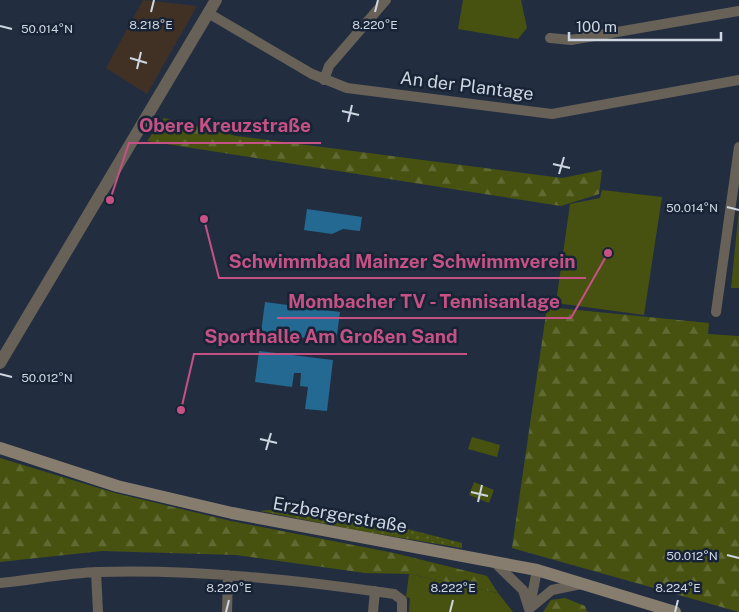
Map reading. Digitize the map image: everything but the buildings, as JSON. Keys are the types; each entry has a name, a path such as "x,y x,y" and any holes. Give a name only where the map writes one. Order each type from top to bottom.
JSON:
{"main road":[{"name":"Erzbergerstraße","path":"0,448 117,486 232,513 492,560 537,570 675,612"}],"street":[{"path":"0,363 216,0"},
{"path":"324,80 329,66 386,0"},
{"path":"550,38 571,40 739,11"},
{"name":"An der Plantage","path":"208,13 324,80 347,88 552,114 739,80"},
{"path":"716,312 739,147"},
{"path":"492,560 519,585 526,596 529,610"},
{"path":"529,610 537,570"},
{"path":"96,572 98,612"},
{"path":"0,583 96,572 228,575 286,580 397,595 402,600 402,612"},
{"path":"227,612 228,575"},
{"path":"529,610 552,590 582,583"},
{"path":"373,612 375,591"}],"shaded area":[{"path":"143,0 197,6 147,94 106,68"}],"green space":[{"path":"463,0 521,0 527,28 518,39 458,29"},
{"path":"164,118 236,136 562,178 602,170 599,194 561,206 147,141"},
{"path":"602,190 662,197 644,315 556,303 570,204 600,198"},
{"path":"739,209 739,288 731,288"},
{"path":"547,307 709,323 708,334 739,336 739,612 512,548"},
{"path":"472,437 500,445 497,457 468,449"},
{"path":"0,458 115,493 231,521 394,553 487,576 498,593 409,574 365,573 236,555 102,551 0,562"},
{"path":"474,482 494,490 489,503 469,495"},
{"path":"314,505 462,543 462,548 360,531 260,511"},
{"path":"409,574 498,593 513,612 409,612 410,598 406,597"},
{"path":"565,598 585,606 587,612 543,612 551,600"}],"water":[{"path":"307,209 362,217 360,231 343,229 332,234 304,230"},
{"path":"265,302 340,312 336,342 261,332"},
{"path":"259,351 333,360 327,411 305,409 308,387 300,386 301,373 294,373 292,387 255,382"}],"place":[{"name":"Obere Kreuzstraße","path":"110,200"},
{"name":"Schwimmbad Mainzer Schwimmverein","path":"204,219"},
{"name":"Mombacher TV - Tennisanlage","path":"608,253"},
{"name":"Sporthalle Am Großen Sand","path":"181,410"}]}
